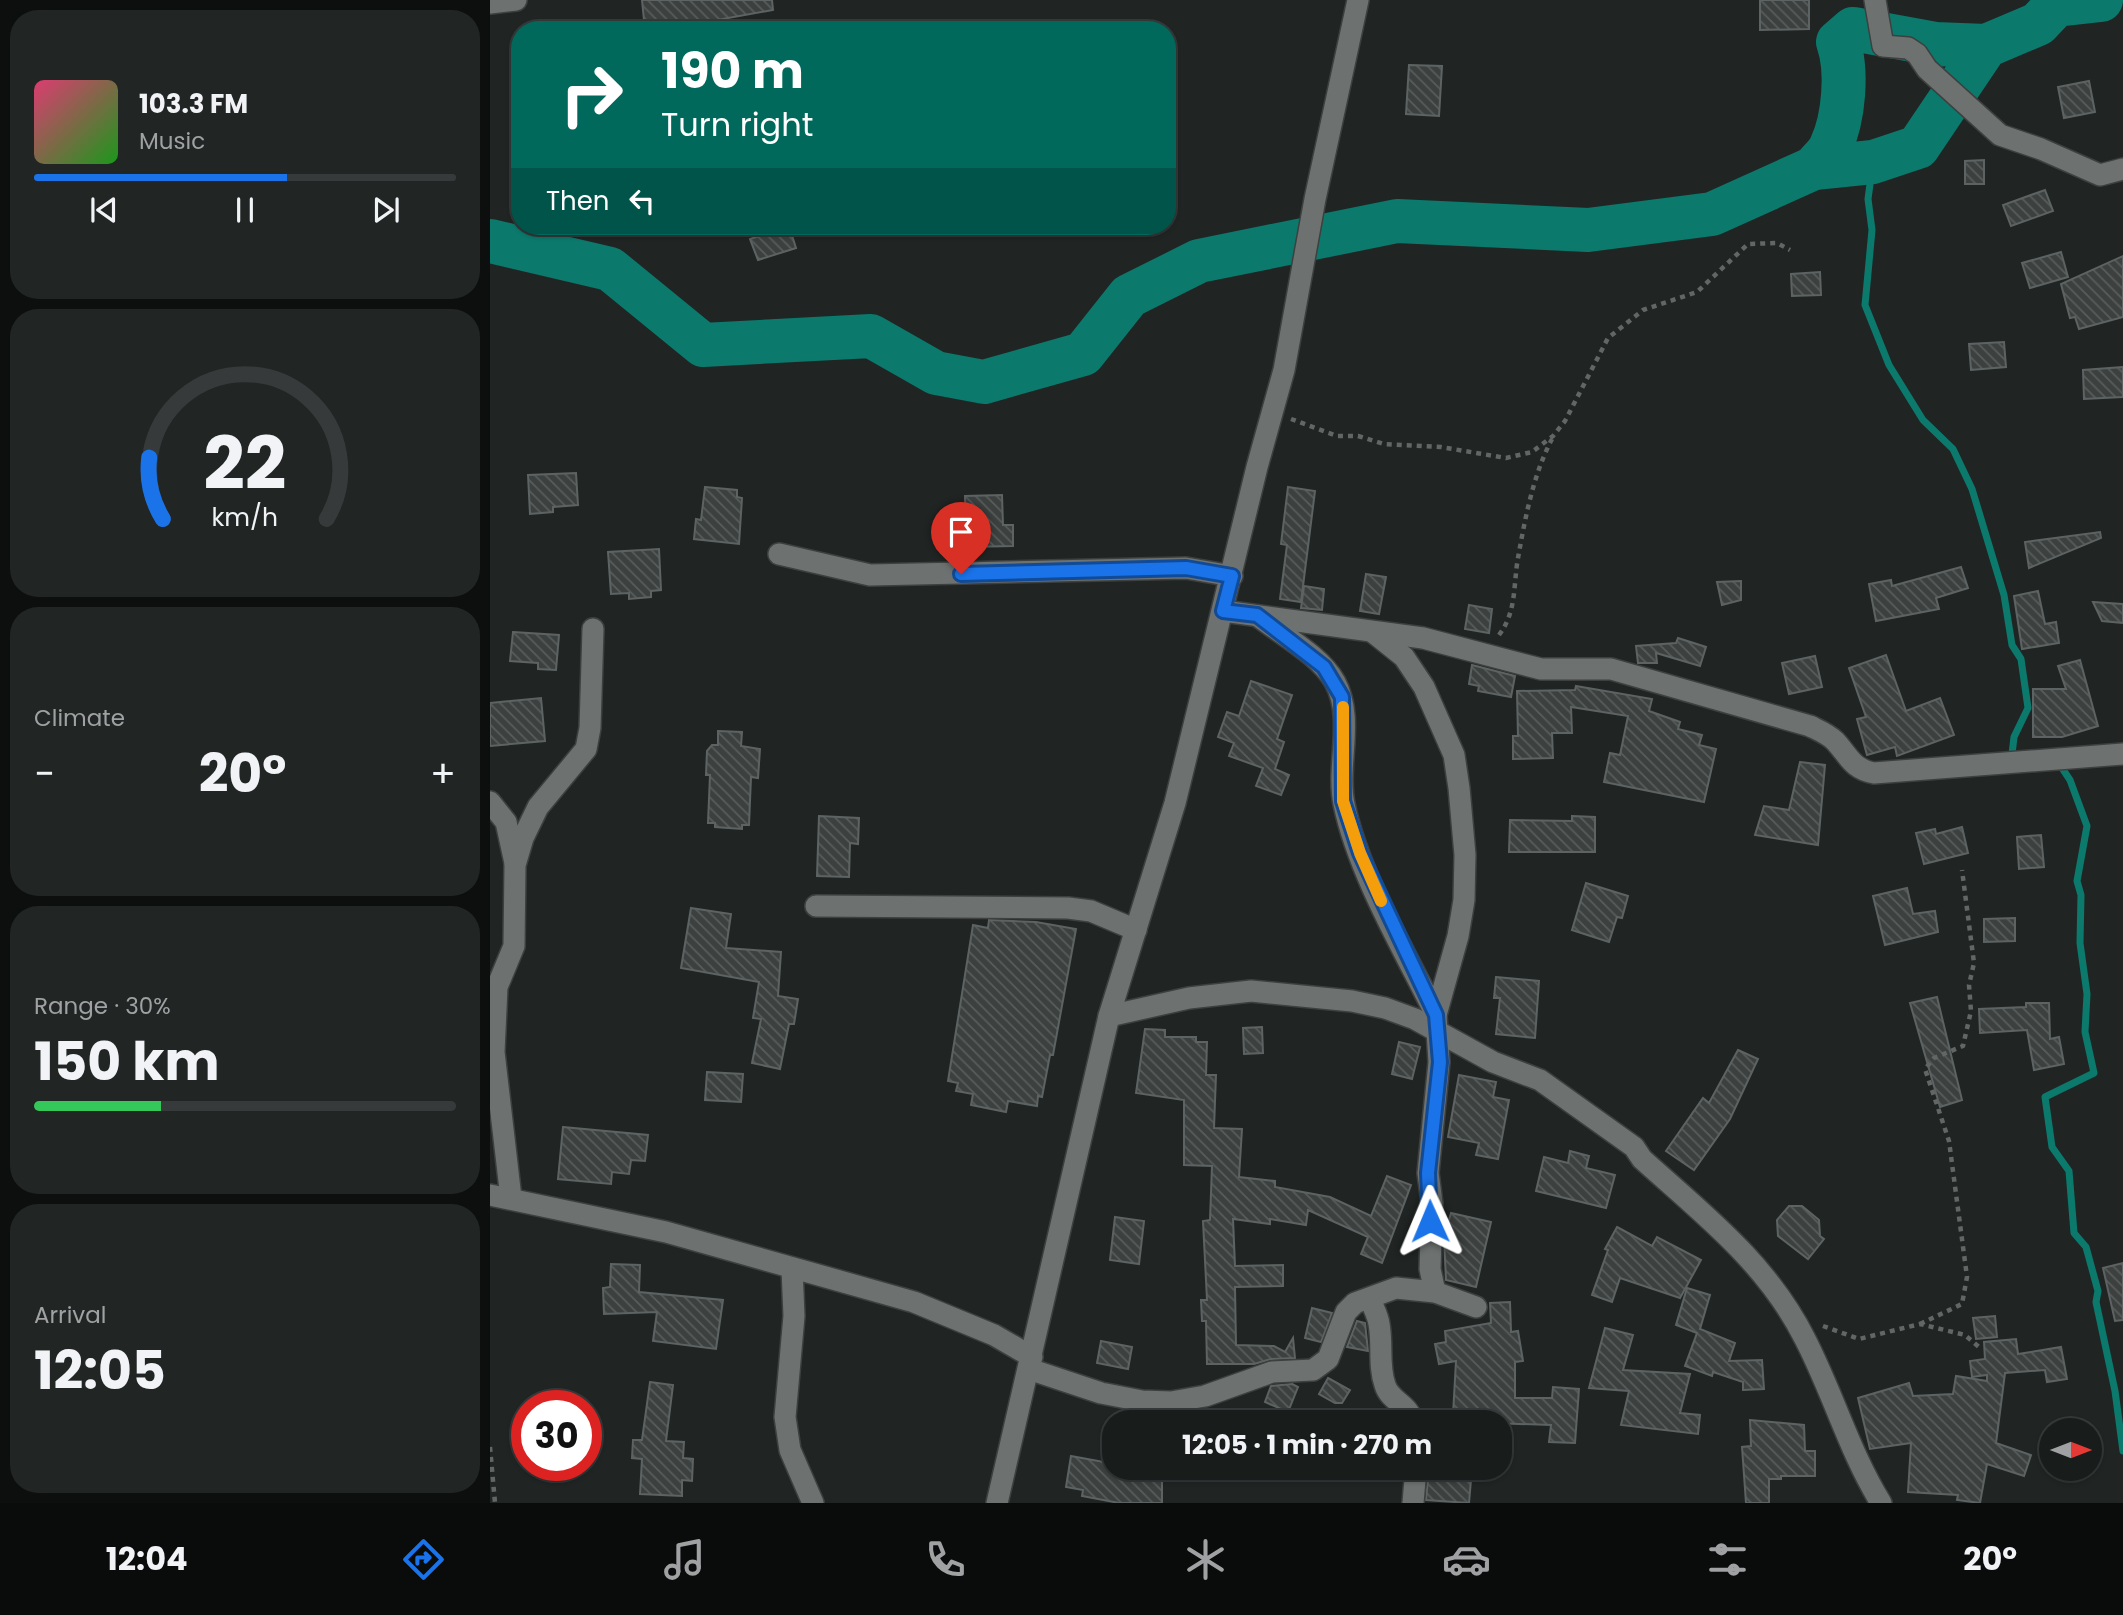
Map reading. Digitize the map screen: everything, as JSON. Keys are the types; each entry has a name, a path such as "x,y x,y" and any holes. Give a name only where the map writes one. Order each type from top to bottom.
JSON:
{"street":[{"path":"490,4 516,0"},
{"path":"997,1503 1109,1016 1175,803 1257,467 1274,413 1315,199 1358,0"},
{"path":"1875,0 1883,46 1908,48 1917,54 1927,69 2000,135 2100,176 2123,169"},
{"path":"779,554 870,575 1186,568 1232,576"},
{"path":"1223,611 1436,641 1541,669 1611,669 1756,709 1824,733 1834,741 1850,762 1861,770 1874,773 2123,754"},
{"path":"1257,615 1324,667 1342,697 1343,801 1346,812 1374,885 1437,1025"},
{"path":"515,865 538,807 586,749 590,728 593,629"},
{"path":"1374,633 1404,657 1424,687 1454,755 1465,855 1464,900 1437,1025 1440,1062 1428,1173 1432,1203 1430,1269 1436,1292"},
{"path":"490,802 506,822 515,865 514,946 497,987 494,1052 500,1197 666,1231 947,1313 1031,1363 1101,1393 1142,1401 1171,1402 1205,1396 1272,1373 1313,1370 1328,1359 1346,1312 1355,1303 1396,1288 1436,1292 1476,1307"},
{"path":"816,906 1068,908 1091,911 1136,930"},
{"path":"1109,1016 1189,998 1251,991 1385,1008 1437,1025 1493,1062 1540,1080 1633,1147 1642,1159 1738,1244 1771,1284 1805,1337 1859,1468 1881,1503"},
{"path":"792,1268 794,1316 785,1417 790,1450 813,1503"},
{"path":"1370,1299 1379,1323 1381,1370 1386,1388 1391,1397 1404,1404 1407,1410"},
{"path":"1413,1503 1415,1480"}],"path":[{"path":"1274,413 1337,436 1358,436 1384,444 1441,447 1506,458 1532,452 1553,436 1565,421 1608,338 1623,324 1643,310 1697,292 1748,244 1777,243 1790,250"},
{"path":"1481,653 1506,625 1515,600 1517,561 1537,474 1553,436"},
{"path":"1822,1326 1859,1339 1920,1324 1962,1304 1967,1277 1949,1141 1925,1069 1934,1058 1963,1046 1971,1011 1969,985 1974,963 1962,870"},
{"path":"1920,1324 1965,1335 1979,1347"},
{"path":"490,1447 495,1503"}],"building":[{"path":"642,0 772,0 773,10 717,21 644,21"},
{"path":"1760,0 1809,0 1809,29 1760,30"},
{"path":"1409,65 1442,66 1439,116 1406,114"},
{"path":"2089,81 2095,112 2064,118 2058,87"},
{"path":"1984,160 1984,184 1965,184 1965,161"},
{"path":"2045,190 2053,211 2011,226 2003,205"},
{"path":"762,235 792,235 796,248 758,260 750,239"},
{"path":"2061,252 2068,277 2030,288 2022,263"},
{"path":"2123,256 2123,317 2079,329 2075,317 2070,318 2061,284"},
{"path":"1820,272 1821,295 1792,296 1791,274"},
{"path":"2004,342 2006,367 1971,370 1969,344"},
{"path":"2123,367 2123,397 2084,399 2083,370"},
{"path":"576,473 578,505 553,507 553,512 530,514 528,475"},
{"path":"705,487 737,490 737,497 742,498 739,544 694,539 696,519 701,520"},
{"path":"1288,487 1315,491 1301,602 1280,599 1287,545 1281,544"},
{"path":"1002,495 1003,525 1013,525 1013,546 966,547 965,496"},
{"path":"2100,532 2101,538 2029,568 2025,542"},
{"path":"659,549 661,590 651,591 651,597 629,599 629,593 611,594 608,552"},
{"path":"1961,567 1968,588 1936,598 1939,609 1876,621 1869,584 1891,580 1892,586"},
{"path":"1366,574 1386,577 1379,614 1360,611"},
{"path":"1741,581 1741,600 1722,605 1717,582"},
{"path":"1304,586 1324,589 1322,610 1301,608"},
{"path":"2038,591 2045,624 2056,622 2059,643 2022,649 2014,596"},
{"path":"2093,602 2123,604 2123,623 2102,621"},
{"path":"1469,605 1492,609 1489,633 1465,629"},
{"path":"513,632 559,635 556,670 538,669 538,663 510,661"},
{"path":"1678,638 1706,647 1700,666 1656,653 1657,663 1638,663 1636,646 1676,643"},
{"path":"1886,655 1906,711 1940,698 1954,735 1897,756 1895,747 1867,755 1857,719 1866,717 1849,668"},
{"path":"1815,656 1822,687 1789,694 1782,663"},
{"path":"2080,660 2098,726 2062,737 2033,737 2033,689 2066,689 2058,666"},
{"path":"1472,665 1515,676 1511,697 1478,691 1479,686 1469,684"},
{"path":"1251,681 1292,695 1277,739 1284,742 1275,769 1289,775 1281,795 1256,786 1263,768 1229,756 1234,743 1218,737 1227,712 1239,716"},
{"path":"1576,686 1652,699 1649,711 1680,722 1678,729 1702,735 1699,745 1716,749 1704,802 1604,782 1610,753 1620,755 1628,716 1571,707 1572,733 1552,733 1553,758 1513,759 1513,736 1518,736 1517,691 1575,690"},
{"path":"541,698 545,741 490,746 490,703"},
{"path":"718,731 742,732 741,746 760,749 758,778 751,777 749,825 742,825 742,829 715,827 715,823 708,823 710,775 706,775 707,751 712,745 718,745"},
{"path":"1800,762 1825,765 1818,845 1755,835 1764,806 1789,810"},
{"path":"819,816 859,818 858,844 850,843 849,877 817,876"},
{"path":"1572,816 1595,817 1595,852 1509,852 1510,820 1572,821"},
{"path":"1962,827 1968,853 1924,864 1916,833 1935,829 1936,834"},
{"path":"2041,835 2044,867 2019,869 2017,837"},
{"path":"1586,883 1628,896 1622,918 1617,917 1609,942 1572,930"},
{"path":"1907,888 1913,914 1935,911 1938,932 1885,945 1873,896"},
{"path":"691,908 731,914 726,948 781,952 778,996 798,999 794,1024 789,1024 780,1069 752,1063 761,1019 753,1018 759,982 681,968"},
{"path":"2015,918 2015,941 1984,942 1984,919"},
{"path":"989,920 1036,922 1076,929 1053,1055 1050,1055 1042,1097 1038,1096 1037,1106 1008,1101 1006,1112 971,1105 973,1094 956,1091 958,1083 948,1081 973,925 988,928"},
{"path":"1496,977 1539,981 1535,1038 1496,1034 1500,998 1494,998"},
{"path":"1937,997 1962,1100 1940,1107 1910,1003"},
{"path":"2026,1003 2049,1003 2050,1039 2059,1037 2064,1064 2034,1070 2027,1030 1980,1033 1979,1009 2026,1007"},
{"path":"1262,1027 1263,1053 1244,1054 1243,1028"},
{"path":"1145,1029 1165,1030 1165,1037 1196,1037 1196,1042 1207,1042 1206,1075 1216,1075 1214,1128 1242,1129 1239,1177 1275,1181 1275,1187 1330,1197 1371,1216 1387,1176 1411,1185 1382,1263 1361,1254 1368,1237 1308,1210 1306,1225 1270,1219 1270,1224 1233,1219 1235,1266 1283,1265 1283,1286 1235,1287 1236,1345 1274,1346 1285,1352 1293,1338 1295,1358 1271,1359 1254,1364 1207,1364 1206,1321 1202,1321 1201,1300 1207,1300 1203,1221 1210,1220 1212,1166 1184,1165 1184,1100 1136,1093"},
{"path":"1399,1042 1420,1047 1412,1079 1392,1074"},
{"path":"1738,1050 1758,1059 1730,1119 1694,1170 1666,1151 1703,1098 1709,1103"},
{"path":"707,1072 743,1074 741,1102 705,1100"},
{"path":"1459,1075 1496,1082 1493,1097 1509,1100 1498,1159 1476,1155 1479,1143 1448,1137"},
{"path":"563,1127 648,1135 645,1161 631,1160 629,1174 612,1172 611,1184 558,1179"},
{"path":"1570,1151 1589,1156 1586,1168 1615,1175 1606,1208 1536,1191 1544,1157 1568,1163"},
{"path":"1789,1206 1802,1206 1819,1220 1820,1236 1824,1239 1808,1259 1778,1236 1777,1220"},
{"path":"1451,1213 1491,1222 1476,1287 1446,1280 1444,1237"},
{"path":"1115,1217 1144,1221 1139,1264 1110,1260"},
{"path":"1617,1227 1652,1246 1657,1237 1701,1260 1680,1298 1620,1278 1612,1302 1592,1295 1608,1250 1605,1249"},
{"path":"2123,1263 2123,1320 2115,1321 2103,1268"},
{"path":"611,1264 640,1265 639,1292 723,1300 716,1349 653,1341 657,1312 604,1314 603,1288 610,1287"},
{"path":"1687,1288 1710,1295 1700,1329 1735,1343 1729,1361 1762,1360 1764,1389 1743,1390 1743,1382 1713,1372 1712,1376 1685,1366 1697,1333 1676,1325"},
{"path":"1510,1302 1511,1332 1518,1331 1523,1361 1515,1362 1515,1398 1552,1398 1553,1387 1579,1389 1575,1443 1549,1442 1551,1425 1512,1424 1512,1410 1453,1410 1456,1361 1439,1364 1435,1344 1446,1342 1445,1331 1491,1323 1490,1303"},
{"path":"1312,1308 1332,1313 1321,1342 1305,1338"},
{"path":"1995,1316 1997,1337 1976,1339 1973,1318"},
{"path":"1357,1321 1365,1323 1368,1351 1347,1347"},
{"path":"1605,1328 1633,1335 1623,1370 1690,1374 1680,1413 1700,1415 1698,1434 1621,1425 1629,1391 1589,1388"},
{"path":"2016,1339 2018,1354 2061,1347 2067,1379 2047,1382 2045,1370 2005,1373 1996,1443 2031,1455 2024,1476 1987,1464 1980,1503 1957,1500 1958,1495 1908,1492 1911,1443 1870,1449 1858,1398 1909,1383 1913,1396 1953,1394 1956,1376 1987,1381 1987,1375 1972,1377 1970,1361 1985,1359 1984,1342"},
{"path":"1101,1341 1132,1347 1128,1369 1097,1363"},
{"path":"1328,1378 1350,1390 1342,1403 1335,1403 1319,1394"},
{"path":"650,1382 673,1385 666,1441 684,1442 683,1458 693,1459 692,1481 682,1480 682,1496 640,1494 642,1459 632,1458 633,1440 642,1440"},
{"path":"1292,1384 1298,1387 1289,1410 1265,1402 1271,1386"},
{"path":"1750,1420 1804,1425 1805,1451 1815,1451 1815,1476 1781,1476 1781,1479 1769,1479 1769,1503 1746,1503 1742,1447 1751,1446"},
{"path":"1071,1456 1102,1462 1102,1480 1162,1480 1162,1503 1119,1503 1082,1496 1083,1490 1066,1487"},
{"path":"1428,1480 1471,1480 1469,1503 1426,1500"}],"waterway":[{"path":"490,241 610,269 703,345 871,336 936,373 984,382 1083,354 1129,296 1199,261 1397,221 1588,230 1712,214 1814,168 1873,162 1918,147 1986,46 2038,24 2056,5 2101,0"},
{"path":"1814,168 1828,152 1839,122 1844,80 1838,42 1853,29 1935,44 1986,46"},
{"path":"1873,162 1868,199 1872,230 1865,305 1889,365 1923,420 1953,449 1972,489 2004,595 2012,645 2021,659 2028,708 2014,737 2012,754"},
{"path":"2060,765 2070,780 2087,826 2077,881 2081,895 2080,943 2087,994 2085,1032 2094,1073 2045,1097 2052,1147 2069,1171 2074,1233 2086,1247 2098,1291 2096,1302 2115,1391 2123,1451"}],"slow traffic":[{"path":"1343,707 1343,801 1360,853 1381,901"}],"route":[{"path":"961,574 1186,568 1232,576 1223,611 1257,615 1324,667 1334,680 1342,697 1343,801 1349,822 1392,926 1436,1015 1440,1062 1428,1173 1432,1203 1430,1221"}]}
